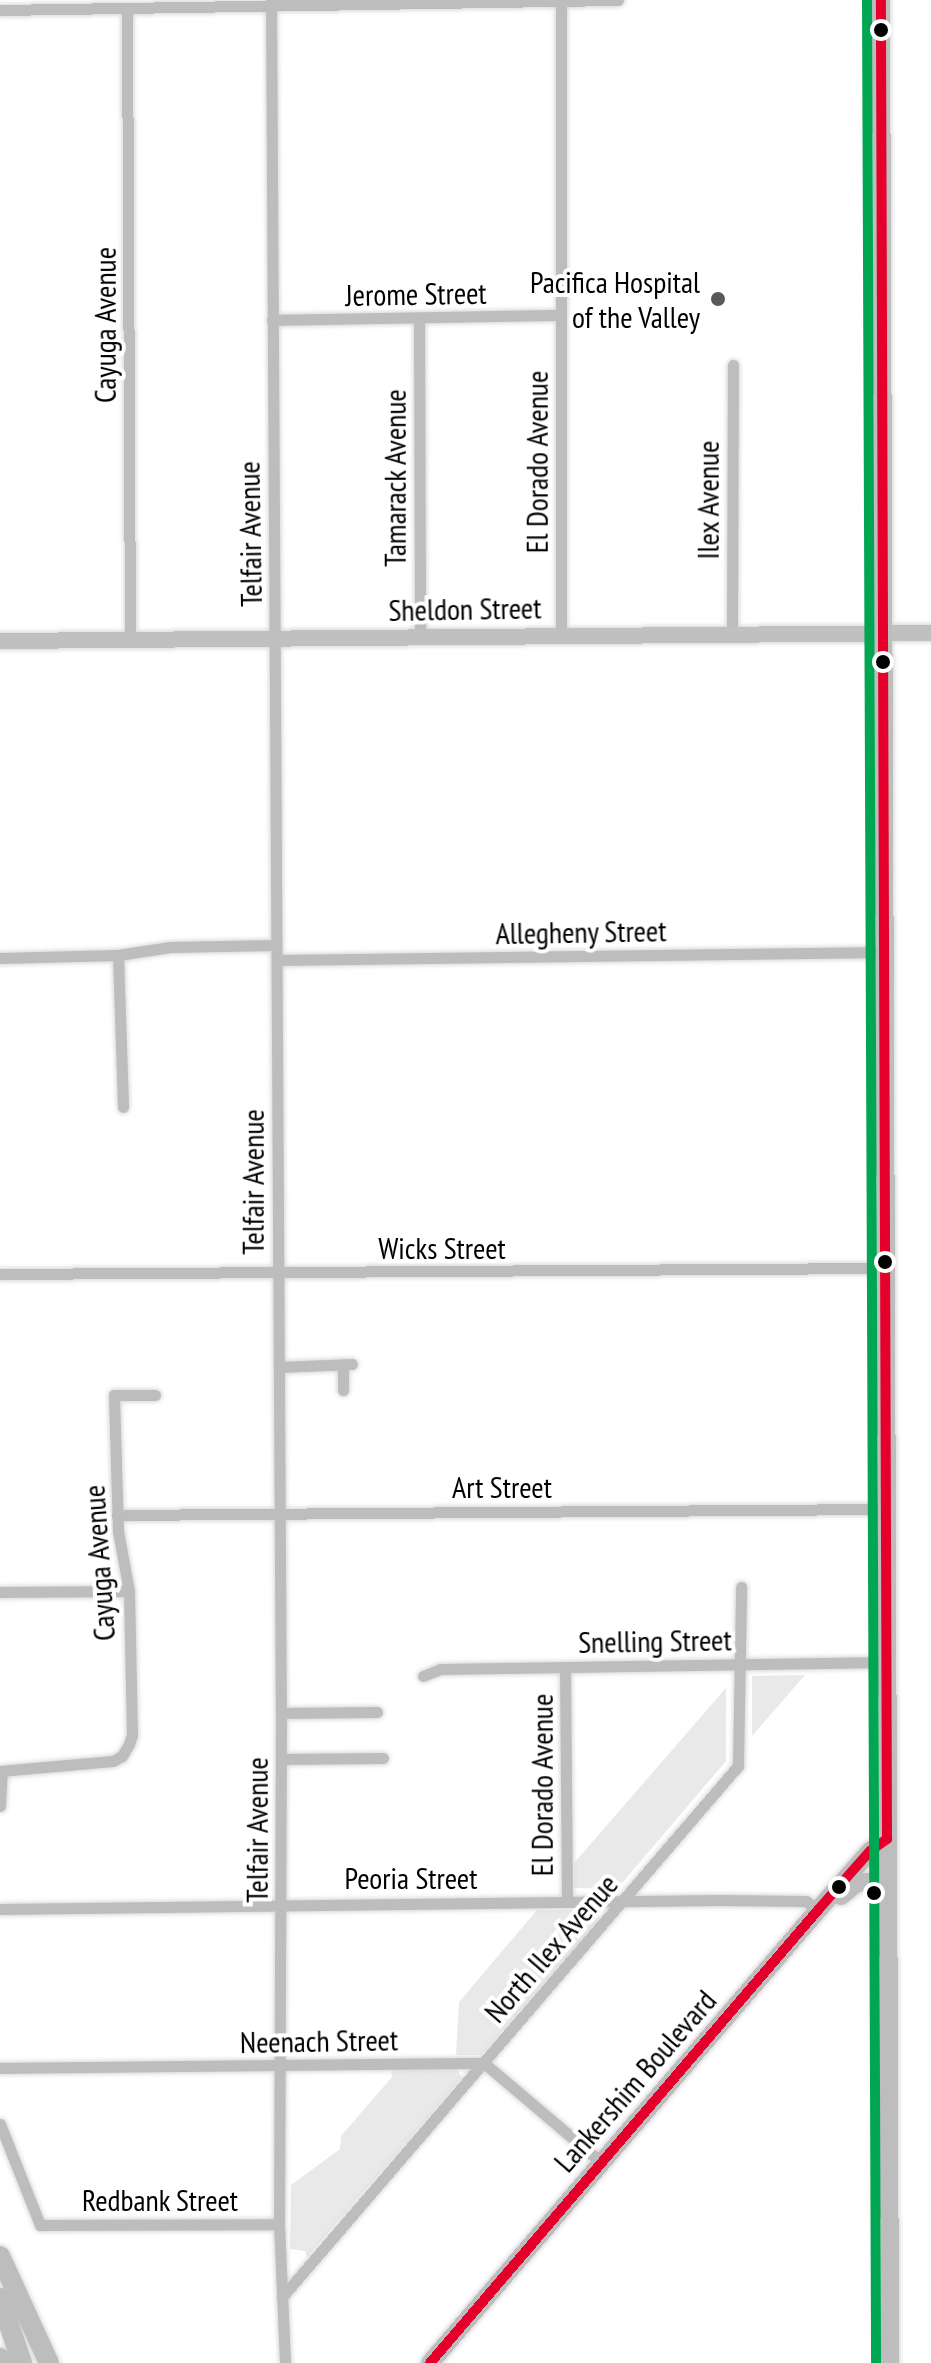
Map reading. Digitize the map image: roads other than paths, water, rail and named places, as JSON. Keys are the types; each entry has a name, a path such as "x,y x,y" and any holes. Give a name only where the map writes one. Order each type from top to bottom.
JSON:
{"highway":[{"path":"0,2256 49,2363"},
{"path":"0,2298 22,2363"},
{"path":"0,2338 9,2363"}],"main road":[{"path":"881,0 890,2363"},
{"name":"Sheldon Street","path":"0,641 931,633"},
{"name":"Lankershim Boulevard","path":"430,2363 818,1910 870,1851 887,1839"},
{"path":"818,1910 864,1882 876,1887 888,1905"}],"street":[{"name":"El Dorado Avenue","path":"561,0 561,636"},
{"path":"0,10 618,0"},
{"name":"Telfair Avenue","path":"271,4 281,1713 279,2224 285,2363"},
{"name":"Cayuga Avenue","path":"127,9 130,641"},
{"name":"Jerome Street","path":"272,320 561,315"},
{"name":"Tamarack Avenue","path":"419,318 420,638"},
{"name":"Ilex Avenue","path":"732,636 733,365"},
{"path":"0,958 118,955 170,947 276,945"},
{"name":"Allegheny Street","path":"277,960 886,952"},
{"path":"118,955 123,1107"},
{"name":"Wicks Street","path":"0,1274 885,1268"},
{"path":"279,1367 348,1365 343,1390"},
{"name":"Cayuga Avenue","path":"1,1771 113,1761 126,1751 132,1735 129,1591 117,1515 114,1395 155,1395"},
{"name":"Art Street","path":"117,1515 887,1509"},
{"name":"North Ilex Avenue","path":"282,2297 738,1766 741,1587"},
{"path":"0,1592 129,1591"},
{"name":"Snelling Street","path":"423,1676 440,1669 888,1662"},
{"name":"El Dorado Avenue","path":"565,1667 567,1902"},
{"path":"281,1713 372,1708"},
{"path":"281,1759 383,1758"},
{"path":"0,1806 1,1771"},
{"name":"Peoria Street","path":"0,1909 281,1903 806,1901 818,1910"},
{"path":"484,2063 602,2163"},
{"name":"Neenach Street","path":"0,2068 484,2063"},
{"name":"Redbank Street","path":"0,2124 40,2225 279,2224"}],"place":[{"name":"Pacifica Hospital of the Valley","path":"718,299"}]}
